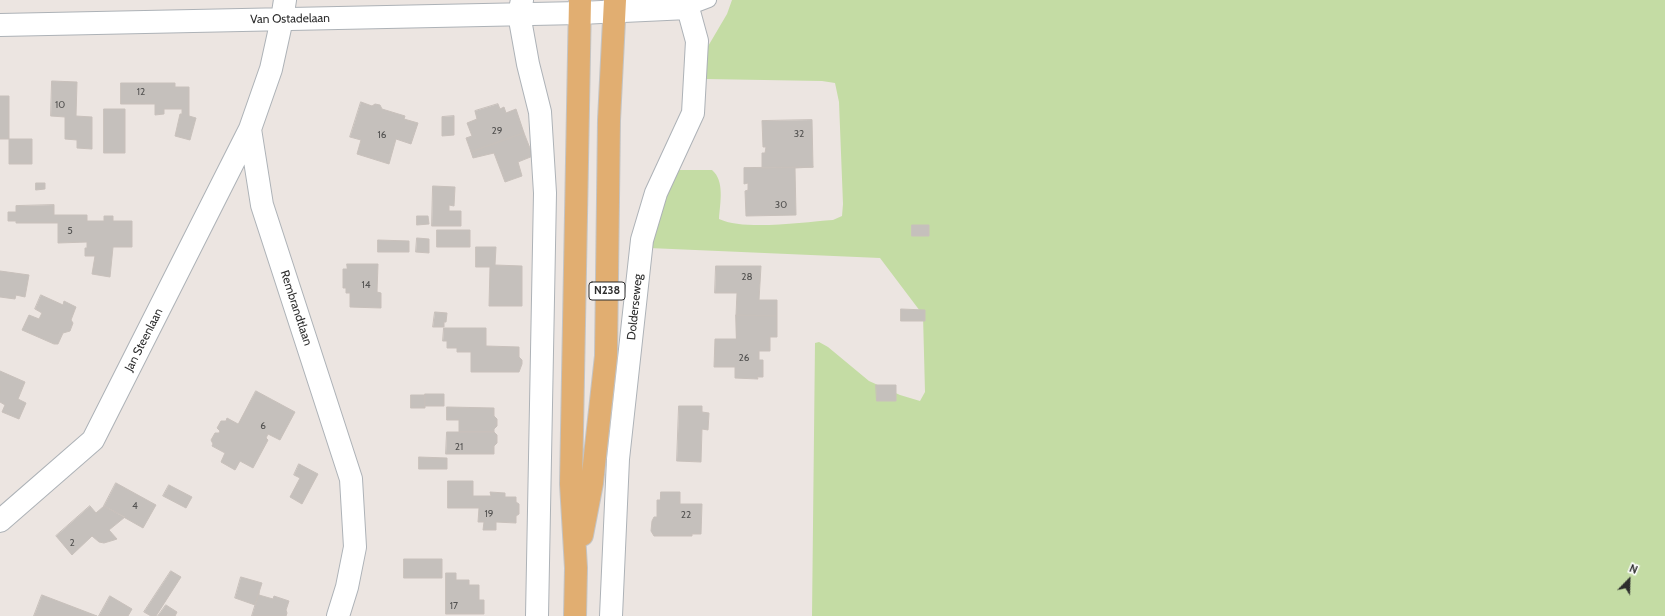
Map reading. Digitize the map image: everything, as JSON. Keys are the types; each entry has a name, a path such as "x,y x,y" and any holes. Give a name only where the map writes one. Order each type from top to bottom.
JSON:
{"main road":[{"name":"N238","path":"576,568 592,483 606,356 609,120 615,6"},
{"name":"N238","path":"575,616 576,568 571,484 580,7"}],"street":[{"path":"580,7 615,6 688,8"},
{"path":"520,7 528,64 540,112 545,193 538,616"},
{"name":"Van Ostadelaan","path":"0,25 284,9 580,7"},
{"name":"Dolderseweg","path":"611,616 618,459 642,240 656,193 693,113 696,41 688,8"},
{"name":"Rembrandtlaan","path":"284,9 271,69 250,130 262,206 351,479 355,547 347,587 338,616"},
{"name":"Jan Steenlaan","path":"0,522 93,440 250,130"}],"lane":[{"path":"688,8 708,0"}],"green space":[{"path":"732,0 1665,0 1665,616 812,616 815,343 819,342 828,347 869,381 900,395 920,401 925,392 923,315 880,258 649,248 674,170 712,170 719,180 721,193 719,219 730,223 774,225 833,220 842,216 843,204 839,102 835,83 822,81 706,79 707,48 727,14"}],"building":[{"path":"52,81 77,82 76,116 92,117 92,149 77,148 77,140 65,139 65,117 51,116"},
{"path":"121,83 175,83 175,87 189,87 189,116 196,118 190,140 175,136 180,114 182,114 182,109 164,109 164,114 155,115 155,104 121,104"},
{"path":"0,96 9,96 9,139 0,139"},
{"path":"361,102 372,106 375,104 380,105 382,109 405,116 404,119 418,123 411,144 396,139 389,164 357,154 361,140 350,137"},
{"path":"498,104 500,109 504,107 506,113 516,109 524,133 471,152 466,138 472,136 467,123 477,119 475,111"},
{"path":"104,109 125,109 125,153 104,153"},
{"path":"454,116 454,135 442,136 442,117"},
{"path":"812,120 813,167 762,168 762,153 765,153 766,147 763,147 762,121"},
{"path":"524,133 533,156 518,162 522,176 505,182 494,153 473,158 471,152"},
{"path":"9,139 32,139 32,164 9,164"},
{"path":"813,167 795,168 796,215 746,216 745,191 748,190 748,183 744,184 744,168"},
{"path":"36,183 45,183 45,189 36,190"},
{"path":"433,186 455,187 454,206 449,205 449,211 461,211 461,226 432,226"},
{"path":"54,205 54,215 87,215 87,221 104,221 104,216 113,216 113,221 132,221 132,247 113,247 110,277 92,274 95,256 85,256 87,242 58,243 58,223 16,223 16,221 8,221 8,212 16,212 16,206"},
{"path":"417,216 428,216 429,224 417,225"},
{"path":"912,225 929,225 929,236 912,236"},
{"path":"437,230 470,230 470,247 437,247"},
{"path":"417,238 429,239 429,253 416,252"},
{"path":"378,240 409,241 409,252 378,252"},
{"path":"476,247 496,247 495,265 522,266 522,306 489,306 490,267 476,267"},
{"path":"347,264 378,264 377,292 381,293 381,308 350,307 350,293 346,293 346,288 343,288 343,269 347,269"},
{"path":"716,266 761,266 759,300 777,300 777,316 736,315 737,293 715,293"},
{"path":"0,271 29,275 25,297 16,295 15,299 0,297"},
{"path":"41,295 63,305 64,301 76,307 71,320 73,323 70,331 63,333 58,344 54,344 22,330 29,315 39,319 42,313 35,309"},
{"path":"901,309 925,310 925,321 901,321"},
{"path":"435,312 447,313 444,327 433,327"},
{"path":"736,315 777,316 777,337 770,337 770,351 759,351 759,360 763,360 763,377 757,377 758,379 735,378 735,367 714,367 715,339 736,339"},
{"path":"444,328 486,328 486,346 519,347 519,357 522,360 522,364 519,372 471,372 471,352 457,352 457,348 447,348 447,341 443,341"},
{"path":"0,371 25,382 18,399 26,403 19,419 2,412 5,405 0,402"},
{"path":"876,385 896,385 896,401 877,401"},
{"path":"256,391 295,412 280,440 268,434 266,438 268,440 253,468 240,461 235,470 221,462 225,453 212,446 213,444 211,440 215,433 219,433 220,431 217,428 221,421 226,421 227,418 238,424"},
{"path":"425,394 444,394 444,406 425,406"},
{"path":"411,395 425,395 425,408 411,408"},
{"path":"679,406 702,406 702,412 709,413 708,430 702,429 701,462 677,461"},
{"path":"447,407 494,408 494,416 497,419 497,426 494,429 494,432 459,432 459,420 447,420"},
{"path":"447,432 494,432 497,435 497,443 494,446 494,454 446,454"},
{"path":"419,457 447,458 447,469 419,469"},
{"path":"299,464 318,474 302,504 290,497 300,478 294,475"},
{"path":"448,481 473,481 473,496 491,496 490,492 505,493 505,497 516,497 516,502 519,504 519,514 516,516 516,523 496,522 496,530 483,530 484,522 478,522 479,508 448,508"},
{"path":"116,483 156,505 143,528 104,506"},
{"path":"169,485 192,497 186,508 163,496"},
{"path":"661,492 680,492 680,504 702,504 701,534 692,534 692,536 654,536 651,531 652,521 654,517 657,517 657,500 660,500"},
{"path":"90,506 96,513 104,506 125,517 109,530 117,539 104,543 99,542 92,536 72,555 56,536"},
{"path":"404,559 442,559 442,578 404,578"},
{"path":"171,571 181,577 156,616 151,616 144,612"},
{"path":"446,573 456,573 456,580 469,580 469,585 479,585 479,600 484,600 484,614 446,614"},
{"path":"241,577 262,583 255,605 235,598"},
{"path":"259,592 259,595 273,599 274,596 289,601 286,616 252,616"},
{"path":"42,595 97,616 34,616"},
{"path":"110,596 132,609 128,616 99,616"},
{"path":"166,605 177,612 175,616 158,616"}]}
